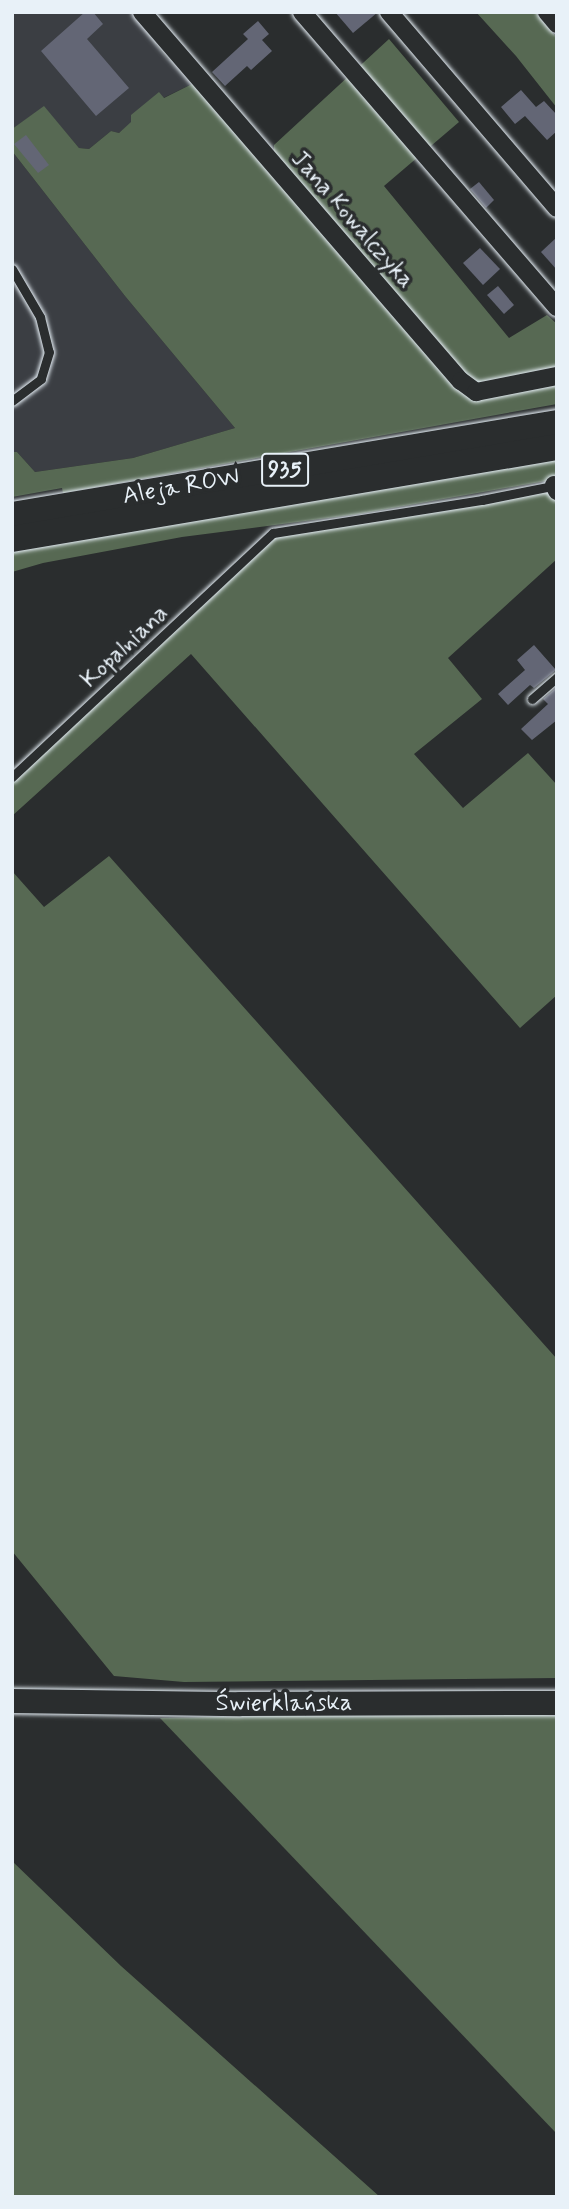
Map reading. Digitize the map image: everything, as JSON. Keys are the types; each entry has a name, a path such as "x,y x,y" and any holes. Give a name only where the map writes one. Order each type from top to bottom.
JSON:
{"main road":[{"name":"Aleja ROW","path":"12,515 557,423"},
{"name":"Aleja ROW","path":"12,539 557,447"}],"street":[{"name":"Jana Kowalczyka","path":"142,12 461,381 476,392 557,376"},
{"path":"302,12 557,307"},
{"path":"389,12 557,208"},
{"path":"547,12 557,24"},
{"name":"Świerklańska","path":"12,1701 240,1704 557,1703"}],"lane":[{"path":"12,269 40,317 49,352 41,379 12,401"},
{"name":"Kopalniana","path":"12,777 273,533 556,487"},
{"path":"532,699 557,677"}],"shaded area":[{"path":"12,12 133,12 156,39 156,45 167,59 174,61 194,83 163,98 119,133 111,131 89,149 79,148 44,107 12,129"},
{"path":"12,151 125,296 235,428 133,458 35,472 17,452 12,452"}],"green space":[{"path":"476,12 535,12 557,38 557,108 516,56"},
{"path":"389,39 459,122 384,186 509,338 547,315 557,324 557,404 63,493 62,488 12,497 12,452 17,452 35,472 133,458 235,428 125,296 12,151 12,129 44,106 79,148 89,149 111,131 119,133 131,122 131,115 159,92 164,98 194,83 274,176 274,145"},
{"path":"557,458 557,479 359,514 182,537 43,563 12,572 12,552"},
{"path":"549,492 557,503 557,559 448,658 482,699 414,754 463,808 528,753 557,785 557,995 520,1028 191,654 12,816 12,783 276,537"},
{"path":"109,856 557,1359 557,1678 184,1682 114,1676 12,1551 12,871 44,907"},
{"path":"500,1712 557,1716 557,2134 160,1718"},
{"path":"12,1861 121,1966 380,2197 12,2197"}],"building":[{"path":"85,12 93,12 103,24 87,39 129,88 96,116 41,51"},
{"path":"335,12 378,12 353,33"},
{"path":"258,21 269,34 262,40 272,51 251,70 247,66 225,86 212,72 248,39 243,34"},
{"path":"521,90 536,107 544,101 557,115 557,131 547,140 525,116 515,124 501,107"},
{"path":"26,135 49,165 38,173 14,144"},
{"path":"479,182 494,200 486,208 470,189"},
{"path":"557,237 557,270 541,252"},
{"path":"480,248 500,269 483,285 463,263"},
{"path":"498,286 514,305 504,314 487,295"},
{"path":"534,645 556,670 534,688 530,685 508,705 498,694 525,670 517,660"},
{"path":"557,687 557,720 532,740 521,729 548,704 543,699"}]}
